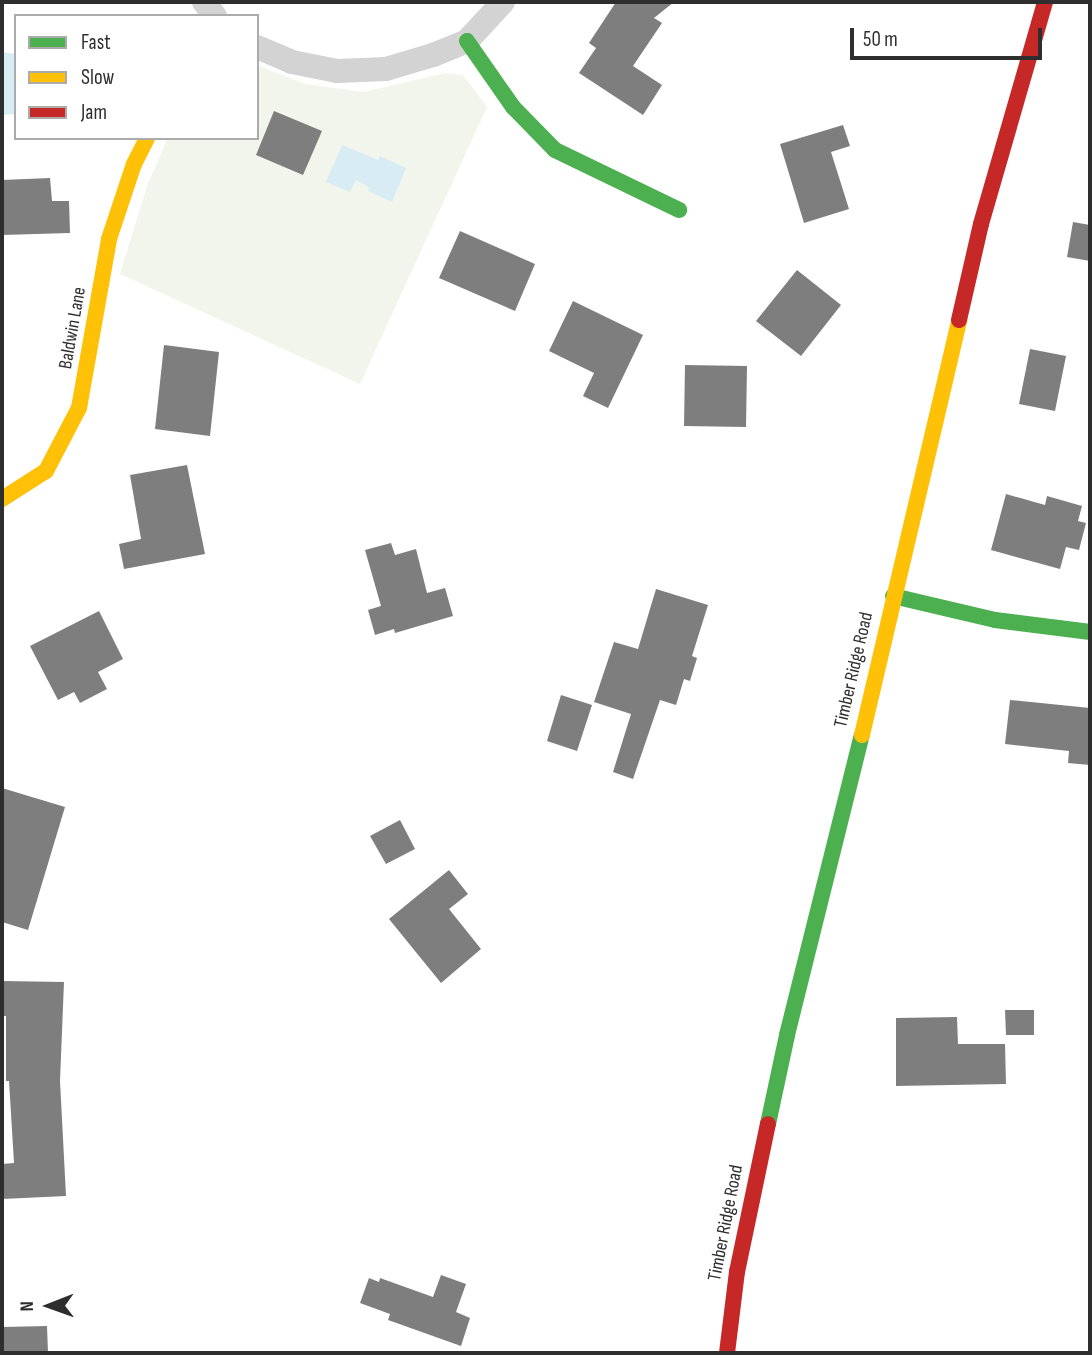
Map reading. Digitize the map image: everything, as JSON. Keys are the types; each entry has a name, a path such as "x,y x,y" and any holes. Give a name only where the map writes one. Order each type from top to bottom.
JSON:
{"street":[{"path":"259,48 292,62 337,71 386,69 433,55 467,41 503,2"},
{"name":"Timber Ridge Road","path":"727,1353 737,1272 787,1035 840,828 981,224 1045,2"},
{"path":"467,41 513,107 555,150 679,210"},
{"name":"Baldwin Lane","path":"2,499 46,471 68,434 79,408 109,239 134,164 145,140"},
{"path":"893,596 995,620 1090,632"}],"shaded area":[{"path":"2,52 14,54 14,114 2,115"},
{"path":"259,66 305,84 364,92 445,73 463,75 487,107 360,384 120,274 148,183 167,140 259,140"},
{"path":"342,145 378,160 380,156 406,168 392,202 368,191 369,187 356,180 350,192 326,182"}],"building":[{"path":"616,2 674,2 654,18 662,23 633,66 662,85 643,115 579,73 596,48 589,43"},
{"path":"274,111 322,131 303,175 256,155"},
{"path":"843,125 850,146 831,152 849,209 804,223 780,144"},
{"path":"50,178 52,201 69,201 70,233 2,235 2,180"},
{"path":"1073,222 1090,225 1090,261 1067,257"},
{"path":"460,231 535,264 515,311 439,278"},
{"path":"797,270 841,305 801,356 756,321"},
{"path":"573,301 643,335 608,408 583,396 594,373 549,351"},
{"path":"164,345 219,352 210,436 155,429"},
{"path":"1030,349 1066,356 1055,411 1019,404"},
{"path":"685,365 747,366 746,427 684,426"},
{"path":"187,465 205,554 124,569 119,544 141,539 130,475"},
{"path":"1006,494 1045,505 1047,496 1082,506 1078,521 1086,523 1079,550 1066,547 1060,569 991,550"},
{"path":"391,543 395,555 416,549 427,593 445,588 453,616 395,633 394,629 375,635 368,610 381,606 365,550"},
{"path":"656,589 708,605 692,656 697,658 690,681 684,679 676,705 660,700 633,779 613,772 631,714 594,702 614,642 638,649"},
{"path":"99,611 123,659 98,672 107,689 80,703 74,692 58,700 30,646"},
{"path":"561,695 592,705 577,751 547,741"},
{"path":"1010,700 1090,708 1090,765 1068,763 1069,751 1005,744"},
{"path":"2,788 65,807 28,930 2,922"},
{"path":"400,820 415,849 386,864 370,836"},
{"path":"449,870 468,894 449,909 481,949 441,983 389,919"},
{"path":"2,981 64,982 60,1081 66,1196 2,1199 2,1164 14,1163 9,1081 6,1081 6,1016 2,1016"},
{"path":"1005,1010 1034,1010 1034,1035 1006,1035"},
{"path":"957,1017 958,1044 1005,1044 1006,1084 896,1086 896,1018"},
{"path":"441,1275 466,1284 456,1312 470,1318 461,1346 388,1320 390,1314 360,1303 369,1278 379,1282 380,1278 433,1297"},
{"path":"47,1326 48,1353 2,1353 2,1327"}],"traffic: fast":[{"path":"467,41 513,107 555,150 679,210"},
{"path":"893,596 995,620 1090,632"},
{"path":"768,1124 787,1035 862,735"}],"traffic: slow":[{"path":"2,499 46,471 79,408 109,239 134,164 146,140"},
{"path":"862,735 959,320"}],"traffic: jam":[{"path":"959,320 981,224 1045,2"},
{"path":"727,1353 737,1272 768,1124"}]}
